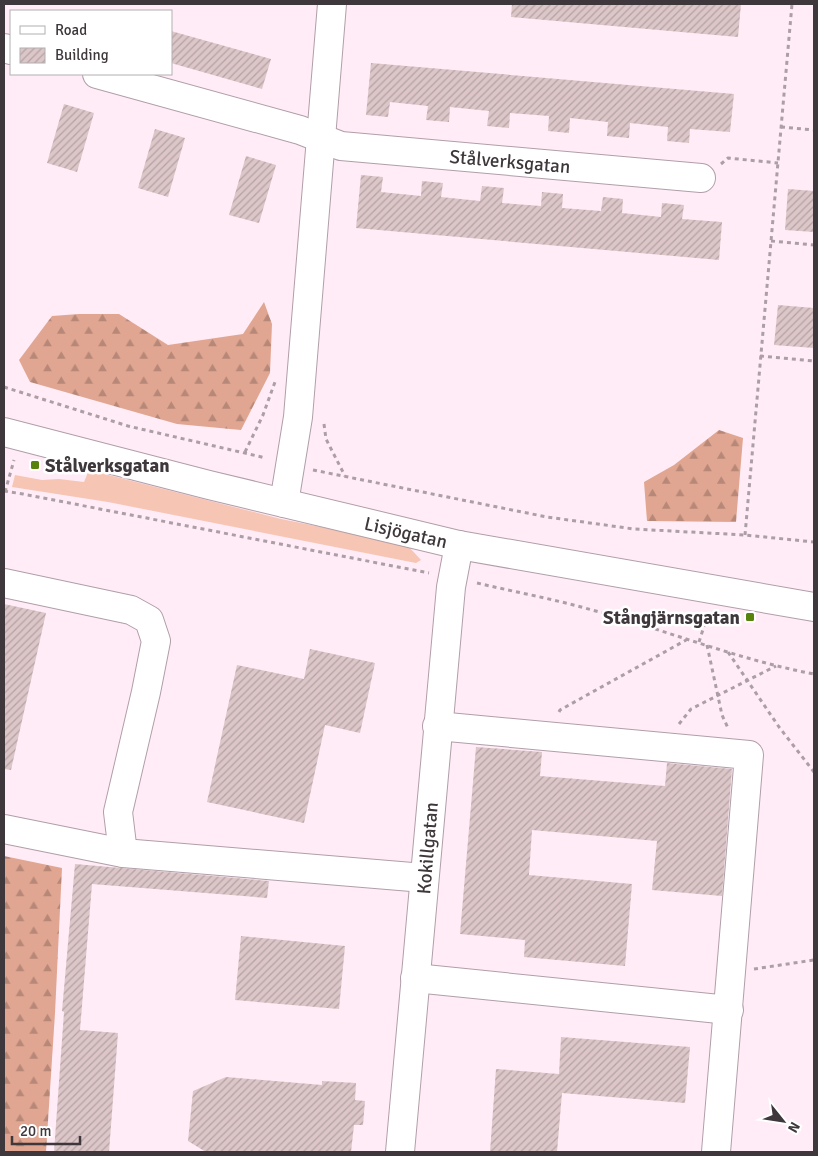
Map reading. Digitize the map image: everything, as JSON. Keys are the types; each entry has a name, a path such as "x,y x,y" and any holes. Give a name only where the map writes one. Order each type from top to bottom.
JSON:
{"street":[{"path":"284,503 298,416 332,4"},
{"name":"Stålverksgatan","path":"101,75 300,130 342,146 700,178"},
{"name":"Lisjögatan","path":"4,432 284,503 459,544 814,607"},
{"name":"Kokillgatan","path":"400,1152 437,726 452,578 459,544"},
{"path":"4,583 131,610 149,620 156,641 118,812 123,853"},
{"path":"437,726 749,754 716,1152"},
{"path":"4,829 123,853 424,878"},
{"path":"415,978 729,1010"}],"path":[{"path":"745,535 792,4"},
{"path":"781,127 814,130"},
{"path":"700,178 728,158 778,163"},
{"path":"770,242 814,245"},
{"path":"760,356 814,361"},
{"path":"4,387 128,426 245,452"},
{"path":"14,460 5,492 452,578 591,609 776,665 814,674"},
{"path":"345,476 547,517 634,529 745,535 814,542"},
{"path":"699,642 708,611"},
{"path":"556,737 560,710 688,639"},
{"path":"707,644 722,715 733,739 732,753"},
{"path":"728,651 779,727 814,772"},
{"path":"668,747 670,735 691,709 776,665"},
{"path":"732,972 814,960"}],"shaded area":[{"path":"89,470 281,519 401,543 409,547 421,560 416,563 108,502 12,487 15,475 42,480 59,479 84,482"}],"green space":[{"path":"264,302 272,324 270,373 241,430 177,424 30,382 19,360 52,316 119,314 168,345 243,334"},
{"path":"719,430 743,438 736,522 647,521 644,482 674,465"},
{"path":"4,856 62,868 46,1152 4,1152"}],"building":[{"path":"512,4 741,4 738,37 511,17"},
{"path":"172,31 271,59 262,89 172,63"},
{"path":"371,63 734,94 730,132 690,129 689,143 667,141 668,127 630,123 629,138 607,136 608,122 570,118 569,133 548,131 549,116 510,113 509,128 487,126 489,111 450,107 449,122 426,120 428,106 390,102 388,117 366,115"},
{"path":"64,104 94,113 77,172 47,163"},
{"path":"155,129 185,138 168,197 138,188"},
{"path":"246,156 276,165 259,223 229,215"},
{"path":"361,175 383,177 381,192 421,196 422,181 443,183 441,197 480,201 482,186 504,188 502,203 541,206 542,192 563,194 562,208 601,211 603,197 623,199 622,213 661,217 662,203 684,205 682,219 722,222 719,260 356,228"},
{"path":"788,189 814,191 814,232 785,230"},
{"path":"778,305 814,308 814,348 774,345"},
{"path":"4,604 46,613 11,770 4,769"},
{"path":"310,649 375,663 360,733 325,725 304,823 207,802 237,665 304,679"},
{"path":"476,747 542,752 540,776 665,786 667,763 732,769 722,896 652,890 657,841 532,830 529,875 632,884 625,966 524,957 525,940 460,934"},
{"path":"75,864 269,881 267,898 92,884 80,1030 118,1033 109,1152 54,1152 64,1012 62,1011"},
{"path":"241,936 345,946 339,1009 235,1000"},
{"path":"561,1037 690,1047 685,1103 562,1093 557,1152 490,1152 496,1069 559,1074"},
{"path":"226,1077 322,1085 322,1081 356,1083 355,1100 365,1101 363,1125 354,1125 351,1152 206,1152 188,1141 193,1091"}],"place":[{"name":"Stålverksgatan","path":"35,465"},
{"name":"Stångjärnsgatan","path":"750,617"}]}
